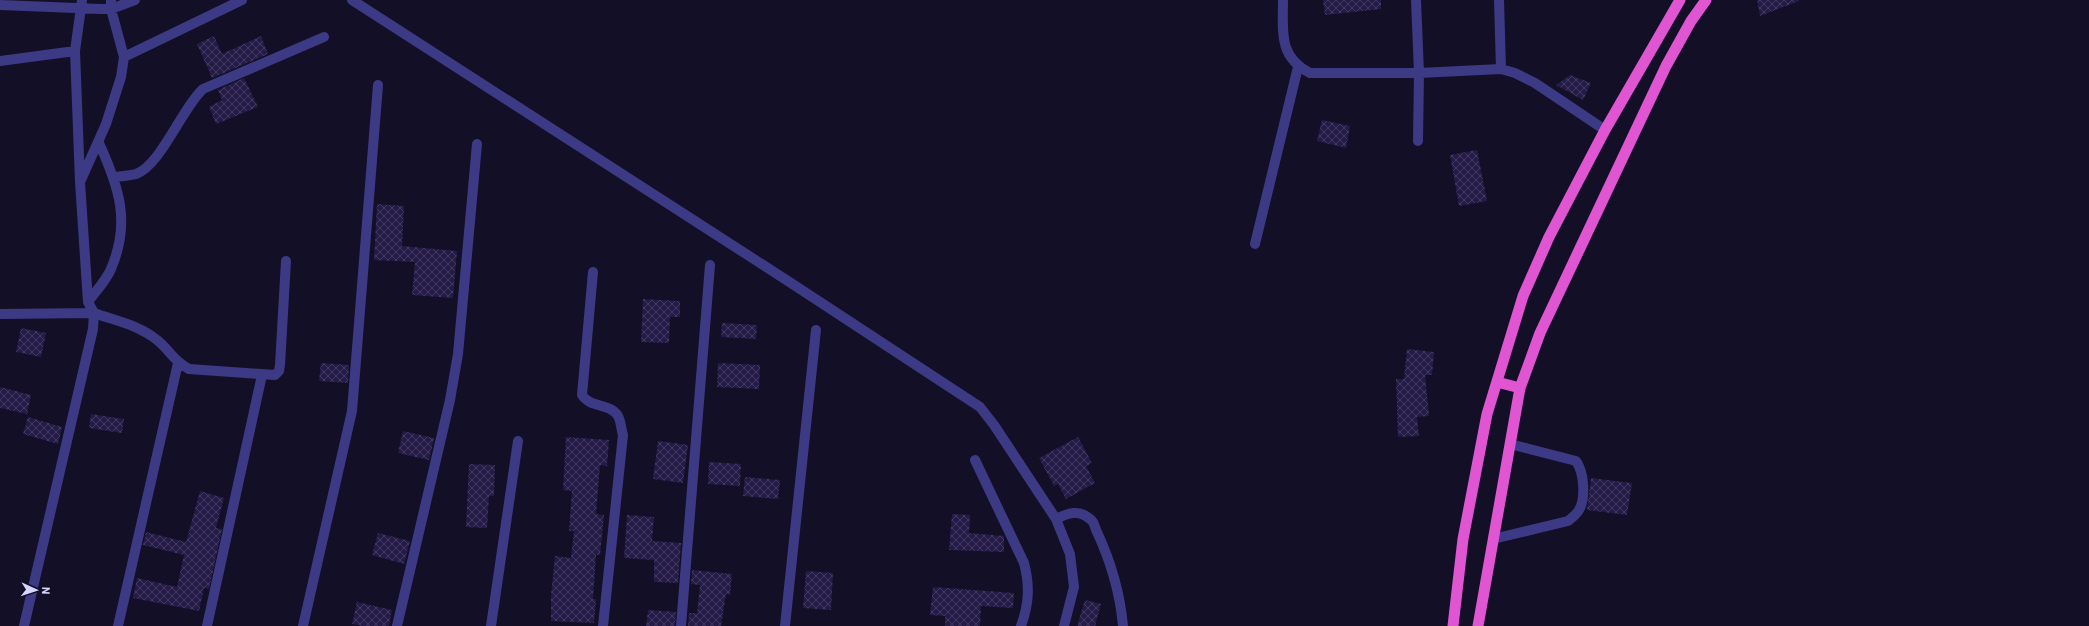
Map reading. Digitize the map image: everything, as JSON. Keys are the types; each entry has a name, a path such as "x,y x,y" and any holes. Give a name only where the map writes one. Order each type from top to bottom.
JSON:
{"highway":[{"path":"1453,626 1463,539 1487,414 1523,296 1549,237 1605,130 1680,0"},
{"path":"1478,626 1520,388 1540,333 1666,66 1691,21 1706,0"},
{"path":"1497,382 1520,388"}],"street":[{"path":"0,6 111,4 135,0"},
{"path":"124,57 242,0"},
{"path":"352,0 791,283 980,407 994,425 1056,519 1070,554 1074,587 1064,626"},
{"path":"1283,0 1283,39 1289,58 1298,67 1310,72 1326,74 1419,73 1501,69 1514,73 1535,83 1605,130"},
{"path":"1416,0 1419,73 1418,141"},
{"path":"1499,0 1501,69"},
{"path":"24,626 93,328 94,314 88,302 80,182 75,51 82,4"},
{"path":"80,182 99,143 121,77 124,57 111,4"},
{"path":"114,177 136,174 144,169 175,129 191,101 203,89 324,36"},
{"path":"0,61 75,51"},
{"path":"1255,244 1298,67"},
{"path":"302,626 352,411 378,85"},
{"path":"88,302 110,270 120,236 122,219 121,206 114,177 99,143"},
{"path":"397,626 450,400 458,354 477,144"},
{"path":"0,314 94,314 142,329 158,340 178,363 189,369 275,375 279,371 280,365 286,261"},
{"path":"681,626 710,265"},
{"path":"593,272 582,395 586,401 612,409 619,417 623,435 602,626"},
{"path":"785,626 816,330"},
{"path":"118,626 178,363"},
{"path":"206,626 262,375"},
{"path":"491,626 518,441"},
{"path":"1493,539 1568,521 1576,515 1581,508 1583,476 1576,461 1510,444"},
{"path":"975,460 1024,563 1029,580 1029,596 1021,626"},
{"path":"1056,519 1068,513 1074,512 1092,519 1108,559 1120,601 1123,626"}],"building":[{"path":"1323,0 1381,0 1381,9 1325,15"},
{"path":"1757,0 1799,0 1799,1 1760,16"},
{"path":"214,36 222,54 261,36 268,54 212,78 197,44"},
{"path":"1570,75 1591,83 1583,100 1556,85"},
{"path":"244,78 258,107 216,124 209,107 222,100 218,90"},
{"path":"1322,120 1350,126 1346,148 1317,141"},
{"path":"1477,150 1487,201 1459,206 1450,155"},
{"path":"377,204 404,206 402,246 457,251 453,298 412,295 415,262 374,260"},
{"path":"643,299 680,301 680,317 670,317 669,343 641,342"},
{"path":"722,323 757,325 756,339 721,337"},
{"path":"21,328 46,333 41,357 16,352"},
{"path":"1407,349 1434,352 1432,375 1425,375 1429,416 1417,417 1419,436 1398,437 1396,379 1404,379"},
{"path":"321,363 349,365 348,383 319,381"},
{"path":"718,363 760,365 759,389 717,387"},
{"path":"0,387 31,395 27,414 0,408"},
{"path":"91,414 124,419 122,433 89,428"},
{"path":"28,417 62,427 58,444 23,434"},
{"path":"403,431 434,438 429,460 398,453"},
{"path":"566,437 609,440 607,466 600,465 596,514 604,515 600,555 596,555 593,599 596,599 594,623 551,621 551,595 555,556 571,558 574,531 569,531 572,491 563,490"},
{"path":"1078,437 1092,463 1086,466 1095,483 1066,499 1058,484 1054,486 1039,458"},
{"path":"658,441 688,445 683,483 653,479"},
{"path":"709,462 741,464 740,486 708,484"},
{"path":"469,464 495,465 494,496 489,496 487,528 466,527"},
{"path":"745,477 780,480 778,499 743,496"},
{"path":"1591,478 1632,483 1627,515 1587,510"},
{"path":"200,491 224,498 216,528 222,529 209,589 204,588 199,611 133,598 137,578 177,587 184,555 143,545 146,532 186,542"},
{"path":"952,514 970,515 969,533 1004,536 1004,552 949,550"},
{"path":"627,515 654,517 652,541 681,543 678,583 654,582 654,560 624,558"},
{"path":"378,533 410,541 404,564 372,555"},
{"path":"692,570 732,574 730,595 726,594 721,626 688,626 689,613 697,613 700,585 691,584"},
{"path":"806,571 833,573 831,610 803,608"},
{"path":"933,587 1014,593 1013,608 981,606 980,626 945,626 945,616 930,615"},
{"path":"1085,600 1101,604 1095,626 1077,626"},
{"path":"357,602 392,610 389,626 363,626 352,624"},
{"path":"648,610 676,612 675,626 646,626"}]}
